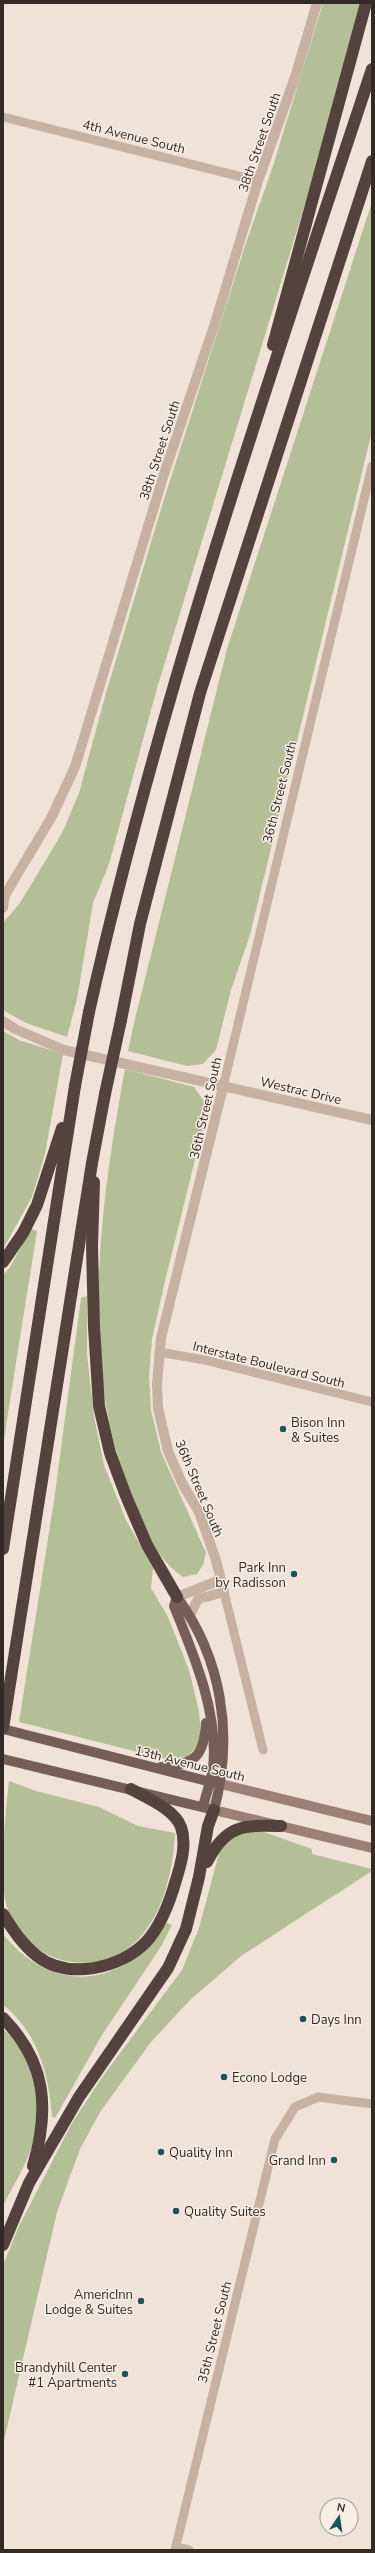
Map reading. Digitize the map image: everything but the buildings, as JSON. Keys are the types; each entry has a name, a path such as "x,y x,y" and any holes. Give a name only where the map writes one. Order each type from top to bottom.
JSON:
{"highway":[{"path":"255,421 282,308 342,99 366,3"},
{"path":"3,1549 74,1091 111,915 170,699 255,421 372,69"},
{"path":"3,1729 92,1163 140,924 200,693 372,160"},
{"path":"3,1262 23,1233 37,1205 74,1091"},
{"path":"92,1163 96,1194 92,1246 94,1327 99,1406 110,1453 126,1496 148,1545 176,1597"},
{"path":"3,1914 17,1937 38,1956 60,1966 83,1969 106,1966 128,1956 146,1942 166,1908 180,1865 184,1842 181,1826 170,1812 131,1789"},
{"path":"3,2245 29,2183 79,2098 168,1968 186,1929 200,1877 208,1826 209,1808"},
{"path":"200,1877 214,1848 236,1829 247,1825 282,1826"},
{"path":"3,2018 18,2034 31,2055 43,2092 41,2136 29,2183"}],"main road":[{"path":"176,1597 190,1615 210,1654 219,1692 224,1753 221,1784 209,1808"},
{"path":"176,1597 174,1606 207,1703 213,1749 209,1808"},
{"path":"154,1768 182,1765 195,1758 202,1750 207,1703"},
{"name":"13th Avenue South","path":"3,1729 210,1782 372,1821"},
{"path":"3,1759 372,1848"}],"street":[{"name":"38th Street South","path":"3,908 4,896 52,818 75,767 164,474 216,320 258,181 295,77 317,3"},
{"name":"4th Avenue South","path":"3,117 258,181"},
{"name":"36th Street South","path":"263,1750 215,1557 199,1512 182,1483 168,1451 158,1408 159,1352 372,466"},
{"name":"Westrac Drive","path":"3,1021 15,1029 64,1050 372,1120"},
{"name":"Interstate Boulevard South","path":"159,1352 203,1360 372,1402"},
{"path":"176,1597 220,1580"},
{"path":"190,1615 198,1599 224,1592"},
{"name":"35th Street South","path":"175,2548 275,2139 294,2107 318,2097 372,2104"},
{"path":"175,2548 188,2550"}],"green space":[{"path":"323,3 361,3 313,178 158,685 109,864 93,903 77,999 67,1037 26,1023 3,1010 3,923 20,903 49,855 63,831 79,793 104,700 161,509 246,243 272,169"},
{"path":"372,202 372,431 250,935 231,990 216,1050 203,1064 187,1066 128,1051 227,649"},
{"path":"3,1031 19,1040 63,1054 45,1154 32,1197 3,1249"},
{"path":"125,1069 194,1087 206,1104 204,1123 152,1339 149,1376 151,1410 161,1452 206,1553 203,1565 197,1574 183,1577 166,1563 148,1536 139,1516 117,1453 105,1400 99,1345 98,1289 101,1234 107,1178"},
{"path":"31,1229 37,1231 3,1445 3,1275 10,1267"},
{"path":"87,1296 87,1354 94,1417 104,1465 126,1520 153,1568 151,1588 168,1617 189,1670 199,1711 201,1735 198,1745 188,1756 170,1760 19,1722 54,1501 81,1298"},
{"path":"9,1781 36,1791 99,1807 138,1826 175,1833 173,1859 162,1900 150,1925 142,1935 125,1950 106,1959 85,1963 65,1961 46,1954 29,1941 15,1925 6,1904 3,1876"},
{"path":"244,1831 261,1831 312,1849 312,1854 372,1869 372,1871 241,1956 189,2001 151,2042 100,2112 80,2149 57,2212 3,2445 3,2265 19,2226 72,2123 103,2076 182,1970 199,1928 219,1853 224,1844"},
{"path":"165,1922 172,1925 160,1948 102,2035 55,2118 52,2117 48,2086 40,2055 25,2028 3,2005 3,1934 19,1951 36,1964 55,1972 74,1976 93,1976 113,1970 132,1960 152,1943"},
{"path":"3,2029 21,2050 32,2076 35,2091 36,2119 35,2133 30,2152 22,2171 3,2206"}],"place":[{"name":"Bison Inn & Suites","path":"283,1429"},
{"name":"Park Inn by Radisson","path":"294,1574"},
{"name":"Days Inn","path":"303,2019"},
{"name":"Econo Lodge","path":"224,2077"},
{"name":"Quality Inn","path":"161,2152"},
{"name":"Grand Inn","path":"334,2160"},
{"name":"Quality Suites","path":"176,2211"},
{"name":"AmericInn Lodge & Suites","path":"141,2301"},
{"name":"Brandyhill Center #1 Apartments","path":"125,2374"}]}
